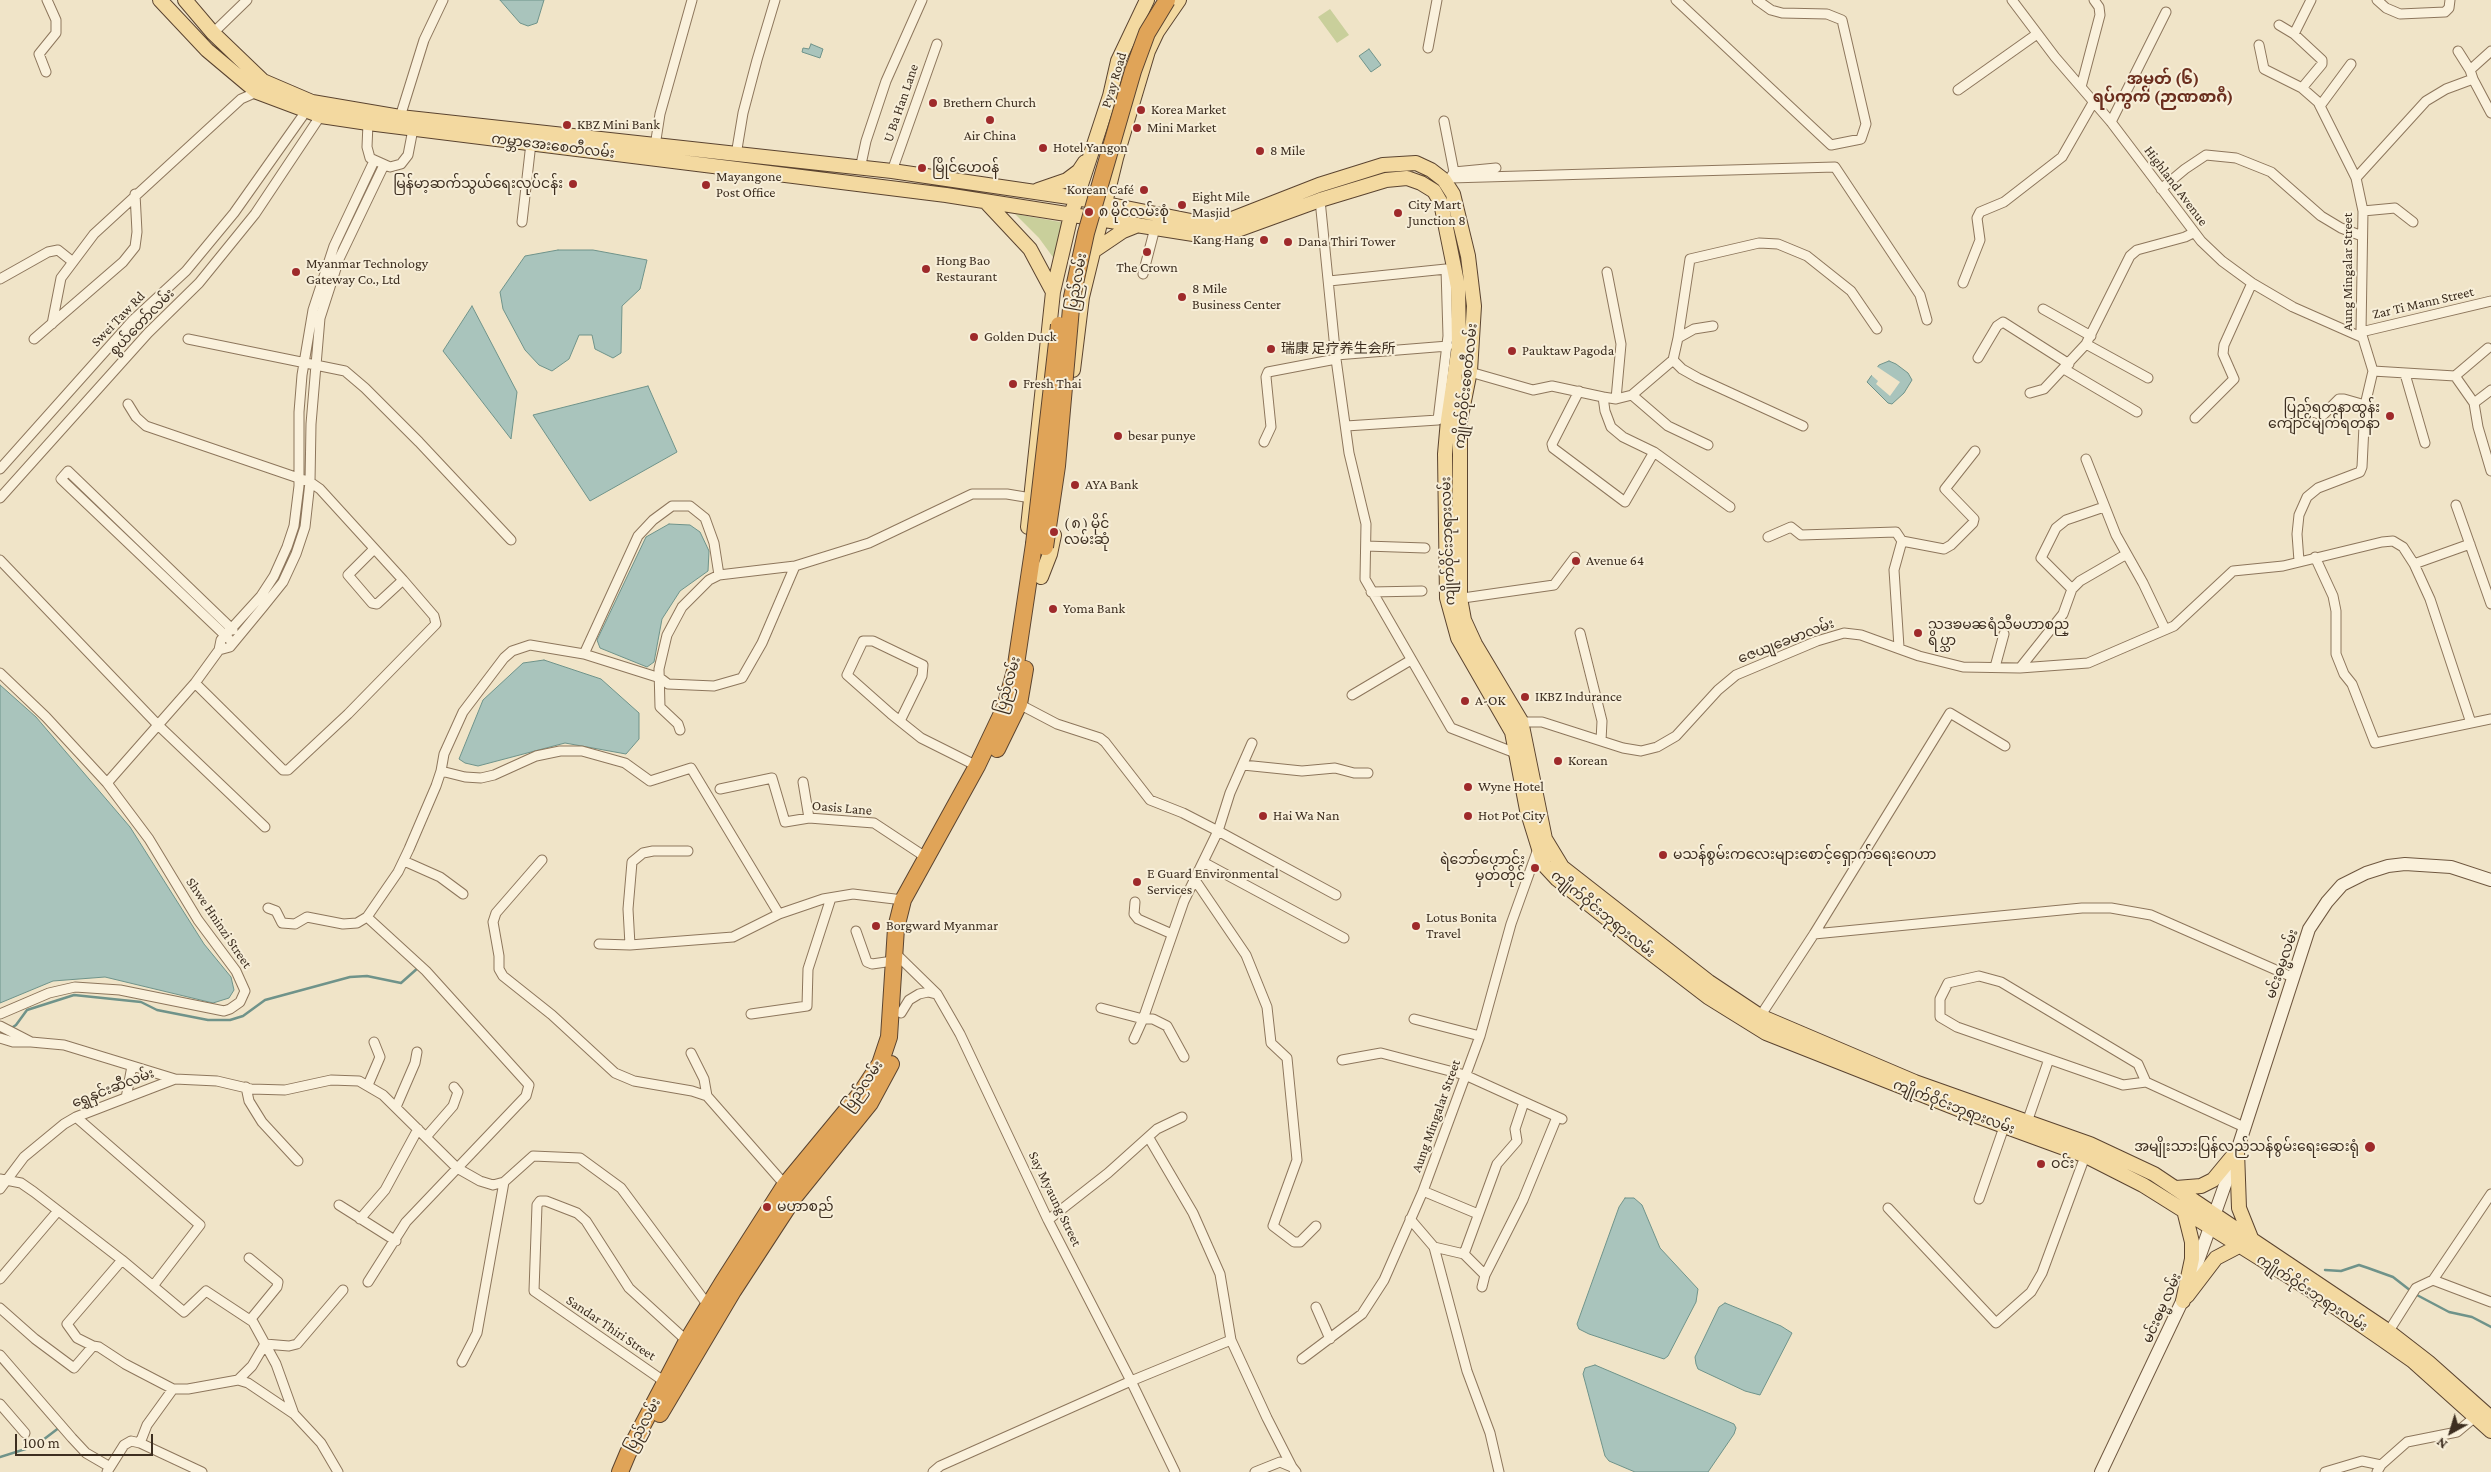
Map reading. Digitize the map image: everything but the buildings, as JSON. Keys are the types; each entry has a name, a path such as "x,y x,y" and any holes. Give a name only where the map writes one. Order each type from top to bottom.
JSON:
{"highway":[{"name":"ပြည်လမ်း","path":"790,1191 870,1103 895,1053 901,1013 896,958 914,902 982,777 1013,702 1039,546 1057,466 1072,297 1086,234 1133,71 1147,33 1169,2"},
{"name":"ပြည်လမ်း","path":"620,1472 628,1452 687,1341 713,1311 790,1191 880,1064 889,1037 896,958 896,928 902,900 1013,702"},
{"name":"ပြည်လမ်း","path":"631,1472 658,1418 692,1362 713,1311"}],"main road":[{"name":"ကမ္ဘာအေးစေတီလမ်း","path":"160,0 207,50 257,92 368,123 414,123 526,138 662,151 785,167 986,202 1139,224"},
{"name":"ကမ္ဘာအေးစေတီလမ်း","path":"185,0 214,33 263,81 309,107"},
{"name":"ပြည်လမ်း","path":"1101,220 1111,177 1148,51 1169,2"},
{"name":"Pyay Road","path":"1090,156 1110,96 1118,61 1145,3"},
{"name":"ကမ္ဘာအေးစေတီလမ်း","path":"324,111 400,117 414,123"},
{"name":"ကမ္ဘာအေးစေတီလမ်း","path":"662,151 736,154 785,167 860,168 892,172 1033,191 1133,210"},
{"name":"ပြည်လမ်း","path":"1035,576 1027,539 1053,292 1071,214 1090,156"},
{"path":"1033,191 1067,180 1079,171 1090,156"},
{"path":"1111,177 1116,191 1133,210 1206,224 1232,219 1319,185 1383,165 1416,163 1450,177"},
{"name":"ကျိုက်ဝိုင်းစေတီလမ်း","path":"1450,177 1470,266 1474,306 1463,369"},
{"path":"1092,252 1123,231 1139,224 1206,236 1232,232 1320,200 1395,178 1407,178 1421,183 1434,191"},
{"name":"ကျိုက်ဝိုင်းဘုရားလမ်း","path":"1434,191 1445,214 1458,286 1463,369 1448,420 1453,488 1454,600"},
{"path":"986,202 1030,249 1053,292"},
{"path":"1082,297 1101,220"},
{"name":"ပြည်လမ်း","path":"1035,576 1052,546 1082,297"},
{"path":"1454,600 1474,644 1515,723 1541,843"},
{"name":"ကျိုက်ဝိုင်းဘုရားလမ်း","path":"1515,723 1527,810 1541,843 1544,865 1593,901 1708,996 1757,1021 1794,1045 2004,1127 2025,1128"},
{"name":"မင်းဓမ္မလမ်း","path":"2237,1151 2309,929 2327,902 2342,885 2366,873 2388,866 2431,865 2451,867 2491,880"},
{"name":"ကျိုက်ဝိုင်းဘုရားလမ်း","path":"1757,1021 1782,1028 2025,1128 2088,1150 2127,1160 2176,1188 2239,1246 2428,1362 2491,1418"},
{"name":"ကျိုက်ဝိုင်းဘုရားလမ်း","path":"2088,1150 2184,1210 2251,1238 2386,1335 2413,1362 2491,1431"},
{"path":"2176,1188 2201,1186 2213,1180 2237,1151"},
{"path":"2237,1151 2239,1208 2251,1238"},
{"name":"မင်းဓမ္မ လမ်း","path":"2101,1472 2183,1301 2214,1221 2237,1151"},
{"path":"2183,1301 2192,1259 2192,1242 2184,1210"},
{"path":"2183,1301 2216,1258 2239,1246"}],"street":[{"path":"46,72 39,54 56,33 56,20 47,0"},
{"path":"214,33 247,0"},
{"path":"400,117 424,40 443,0"},
{"path":"662,151 660,114 692,0"},
{"path":"736,154 752,78 775,0"},
{"path":"860,168 866,141 886,81 922,0"},
{"path":"1428,48 1437,0"},
{"path":"1676,0 1831,145 1861,139 1866,124 1842,20 1827,14 1782,13 1771,10 1757,0"},
{"name":"Highland Avenue","path":"2012,0 2037,34 2111,122 2193,232 2222,261 2252,283 2293,307 2361,335"},
{"path":"2081,87 2100,15 2099,7 2094,0"},
{"path":"2294,34 2311,0"},
{"path":"2377,0 2386,8 2400,14 2445,12 2449,8 2450,0"},
{"path":"2111,122 2166,12"},
{"path":"2279,25 2294,34 2322,60 2322,64 2302,88"},
{"path":"1958,90 2037,34"},
{"name":"U Ba Han Lane","path":"892,172 937,44"},
{"name":"Aung Mingalar Street","path":"2259,45 2264,69 2302,88 2320,106 2356,178 2363,211 2361,335 2373,371"},
{"path":"2458,50 2491,113"},
{"path":"2356,178 2426,101 2471,74 2491,51"},
{"path":"2320,106 2352,64"},
{"path":"52,324 61,278 94,234 241,99 257,92"},
{"path":"1963,282 1980,240 1977,218 1980,212 2004,202 2062,156 2071,145 2094,101"},
{"name":"Swei Taw Rd","path":"0,469 133,320 186,271 234,213 309,107"},
{"name":"စွယ်တော်လမ်း","path":"0,498 148,333 199,283 255,214 324,111"},
{"path":"1444,121 1450,177"},
{"path":"368,123 367,147 370,158 390,167 401,164 410,150 414,123"},
{"path":"522,222 526,138"},
{"path":"2161,189 2206,155 2236,158 2270,172 2320,216 2341,228 2362,236"},
{"path":"107,783 194,683 219,650 221,640 261,596 274,576 288,545 294,526 300,479 299,412 304,363 313,310 344,223 374,161"},
{"path":"219,650 233,643 283,582 298,549 305,527 310,482 315,364 320,318 339,259 384,165"},
{"path":"1450,177 1835,167 1920,295 1927,320"},
{"path":"1434,191 1450,177 1496,168"},
{"path":"34,339 123,262 135,247 137,232 136,194"},
{"path":"1320,200 1336,357 1349,453 1366,524 1365,579 1410,660 1451,728 1518,754"},
{"path":"2363,211 2395,208 2413,222"},
{"path":"1143,274 1155,228"},
{"path":"2030,393 2044,389 2089,340 2130,256 2138,250 2185,237 2193,232"},
{"path":"1463,369 1512,386 1533,390 1552,386 1579,390 1616,400 1632,395 1673,360 1690,259 1759,243 1778,244 1807,256 1851,291 1877,329"},
{"path":"0,279 48,252 58,250 73,262"},
{"path":"1329,281 1446,269 1448,346 1438,420 1346,426"},
{"path":"186,271 199,283"},
{"path":"1607,272 1621,344 1616,400"},
{"path":"2196,418 2234,379 2223,354 2224,345 2252,283"},
{"path":"1053,292 1082,297"},
{"name":"Zar Ti Mann Street","path":"2361,335 2491,301"},
{"path":"2043,310 2148,378"},
{"path":"1978,358 1997,326 2003,322 2137,412"},
{"path":"1678,338 1694,328 1713,326"},
{"path":"188,339 345,371 365,388 511,540"},
{"path":"1264,442 1271,427 1266,377 1268,372 1336,357 1448,346"},
{"path":"2299,561 2296,534 2299,515 2307,497 2318,488 2360,472 2365,405 2373,371 2455,376 2488,348"},
{"path":"1673,360 1682,369 1698,378 1803,426"},
{"path":"2405,374 2425,443"},
{"path":"2455,376 2474,403 2478,427 2491,472"},
{"path":"1579,390 1552,444 1553,448 1625,502 1654,452"},
{"path":"2474,403 2491,390"},
{"path":"1632,395 1668,426 1708,445"},
{"path":"1603,397 1605,411 1611,427 1623,437 1654,452 1730,507"},
{"path":"2311,412 2323,415 2339,400 2344,399 2365,405"},
{"path":"128,404 136,417 146,426 310,482 320,489 434,616 436,624 348,714 288,770 284,770 194,683"},
{"path":"1902,542 1944,549 1951,545 1973,522 1974,519 1945,489 1975,451"},
{"path":"2086,459 2104,507 2125,554 2143,583 2165,629"},
{"path":"233,643 228,632 68,471 61,478 228,632 239,636"},
{"path":"680,730 678,724 660,707 659,669 667,635 682,607 709,580 719,575 795,566 869,543 972,494 1007,494 1031,498"},
{"path":"2456,505 2491,604"},
{"path":"584,654 638,536 653,520 672,506 690,506 705,518 714,543 719,575"},
{"path":"2072,589 2041,558 2056,528 2066,520 2104,507"},
{"path":"1768,537 1791,527 1801,535 1896,532 1902,542 1894,570 1899,647"},
{"name":"ဇေယျခေမာလမ်း","path":"1515,723 1542,722 1601,741 1641,751 1657,747 1676,736 1718,690 1736,675 1817,641 1844,633 1861,635 1899,647 1919,656 1964,667 2020,668 2088,663 2174,626 2233,572 2266,569 2393,541 2404,548 2414,564"},
{"path":"2470,544 2414,564 2430,599 2471,723"},
{"path":"288,545 298,549"},
{"path":"1366,546 1425,548"},
{"path":"374,548 348,575 372,603 378,604 403,580"},
{"path":"2020,668 2063,614 2072,589 2080,581 2125,554"},
{"path":"1454,600 1554,585 1575,557"},
{"path":"2315,557 2333,596 2336,611 2336,654 2344,674 2352,684 2375,743 2491,719"},
{"path":"0,560 158,725 265,827"},
{"path":"268,908 276,911 282,923 295,924 307,917 343,924 357,923 367,917 404,861 441,771 444,754 463,712 504,658 512,651 530,645 584,654 660,678 668,684 714,686 742,678 762,643 795,566"},
{"path":"1371,592 1422,591"},
{"path":"1580,633 1602,720 1601,741"},
{"path":"1995,667 2004,634"},
{"path":"900,721 922,676 923,665 873,641 863,641 847,675 900,721 921,738 977,766"},
{"path":"1352,694 1410,660"},
{"name":"Shwe Hninzi Street","path":"0,672 46,717 107,783 149,839 198,920 236,972 244,991 243,998 235,1007 224,1010 120,990 75,987 49,993 0,1014"},
{"path":"1013,702 1057,724 1100,738 1150,800 1218,831 1336,896"},
{"path":"1757,1021 1814,934 1950,713 2004,746"},
{"path":"1134,1039 1143,1019 1172,934 1218,831 1252,743"},
{"path":"441,771 465,777 481,778 494,775 536,756 560,751 582,751 625,763 650,781 691,768 779,914"},
{"path":"1243,764 1302,771 1335,768 1354,773 1368,773"},
{"name":"Oasis Lane","path":"720,789 772,778 785,822 809,818 874,823 926,858"},
{"path":"803,782 809,818"},
{"name":"Aung Mingalar Street","path":"1302,1359 1362,1314 1384,1280 1423,1191 1480,1036 1511,924 1541,843"},
{"path":"630,945 628,909 632,862 642,853 653,851 688,851"},
{"path":"542,860 496,912 493,922 499,956 499,969 503,976 552,1015 615,1073 634,1081 692,1091 707,1096 790,1191"},
{"path":"404,861 440,877 463,894"},
{"path":"1203,862 1344,938"},
{"path":"1195,880 1246,955 1267,1007 1271,1043 1287,1058 1297,1160 1273,1226 1294,1242 1300,1242 1316,1226"},
{"path":"599,944 630,945 733,937 779,914 830,898 853,894 902,900"},
{"path":"751,1014 807,1006 808,969 830,898"},
{"path":"1135,902 1134,914 1138,919 1172,934"},
{"path":"1814,934 2082,908 2111,908 2151,915 2292,977"},
{"path":"367,917 426,971 514,1066 529,1085 529,1091 406,1222 396,1241 368,1282"},
{"path":"856,931 867,962 872,964 896,958"},
{"name":"Say Myaung Street","path":"896,958 937,994 960,1034 1048,1220 1175,1471"},
{"path":"2146,1082 2138,1064 2001,982 1979,976 1948,983 1940,999 1940,1017 1957,1026 2123,1086 2146,1082 2244,1127"},
{"path":"901,1013 910,1000 919,994 928,992 937,994"},
{"path":"1101,1008 1143,1019 1154,1019 1168,1026 1184,1057"},
{"path":"1414,1019 1480,1036"},
{"path":"0,1026 31,1042"},
{"path":"2,1039 64,1045 175,1079 216,1081 246,1088 285,1090 330,1080 349,1079 368,1085 396,1107 457,1168 480,1181 493,1185 504,1182 533,1156 580,1158 621,1188 713,1311"},
{"path":"368,1085 380,1058 374,1042"},
{"path":"396,1107 415,1062 417,1052"},
{"path":"1342,1060 1381,1053 1465,1075 1560,1118 1523,1200 1485,1274 1482,1287"},
{"path":"691,1054 704,1079 707,1096"},
{"path":"2025,1128 2049,1059"},
{"path":"126,1098 132,1066"},
{"name":"ရွှေနှင်းဆီလမ်း","path":"0,1189 3,1180 39,1143 76,1117 175,1079"},
{"path":"426,1137 453,1106 458,1092 454,1087"},
{"path":"246,1088 249,1101 262,1122 298,1161"},
{"path":"1464,1254 1497,1164 1517,1141 1515,1129 1524,1102"},
{"path":"76,1117 200,1225 153,1286"},
{"path":"1048,1220 1158,1129 1182,1117"},
{"path":"1979,1199 2004,1127"},
{"path":"360,1218 385,1190 418,1129"},
{"path":"1149,1138 1193,1213 1220,1274 1231,1340 1267,1418 1294,1469"},
{"path":"1888,1208 1996,1323 2031,1292 2042,1273 2088,1150"},
{"path":"3,1180 21,1183 122,1260 184,1312 206,1292 250,1320 265,1344 288,1393 294,1414"},
{"path":"462,1362 477,1333 504,1182"},
{"path":"1423,1191 1478,1214"},
{"path":"2386,1335 2416,1288 2433,1280 2491,1194"},
{"name":"Sandar Thiri Street","path":"665,1382 540,1297 534,1291 537,1205 540,1201 546,1201 577,1213 586,1221 628,1288 687,1341"},
{"path":"339,1204 396,1241"},
{"path":"0,1279 57,1212"},
{"path":"1410,1219 1434,1247 1467,1371 1490,1433 1499,1472"},
{"path":"1434,1247 1464,1254 1485,1274"},
{"path":"249,1258 278,1282 278,1288 250,1320"},
{"path":"122,1260 67,1324 77,1338 99,1347 125,1364 173,1389 188,1390 238,1380 248,1383 294,1414 322,1443 338,1472"},
{"path":"2433,1280 2491,1302"},
{"path":"265,1344 289,1346 297,1344 343,1290"},
{"path":"1316,1307 1330,1339"},
{"path":"0,1308 34,1339 74,1368 93,1346"},
{"path":"933,1472 940,1466 1131,1381 1231,1340"},
{"path":"238,1380 252,1366 265,1344"},
{"path":"0,1355 72,1438 109,1470 124,1445 131,1442 140,1443 202,1472"},
{"path":"140,1443 147,1425 173,1389"},
{"path":"0,1404 25,1433"},
{"path":"2325,1472 2362,1461 2379,1469 2407,1442 2458,1432 2475,1417"},
{"path":"1255,1472 1280,1462 1294,1469"}],"green space":[{"path":"1330,9 1349,35 1337,43 1318,17"},
{"path":"1015,214 1066,223 1058,264 1039,238"}],"water":[{"path":"500,0 544,0 537,23 528,26 520,23"},
{"path":"811,44 823,49 820,58 802,52 803,48 809,49"},
{"path":"1369,49 1381,65 1371,72 1359,56"},
{"path":"558,250 593,250 647,260 640,289 622,306 621,353 613,358 595,349 592,335 579,335 569,359 552,371 539,365 525,350 503,309 500,292 525,256"},
{"path":"472,306 517,392 511,439 443,351"},
{"path":"1889,361 1908,373 1912,380 1904,393 1892,404 1888,403 1867,382 1879,365"},
{"path":"648,386 677,452 590,501 533,415"},
{"path":"669,524 690,525 700,532 709,551 708,571 680,591 662,619 654,662 647,667 600,648 597,640 646,537"},
{"path":"544,660 601,679 639,713 639,739 626,754 565,743 478,766 465,763 459,759 483,700 523,663"},
{"path":"0,685 36,717 130,827 204,944 231,977 234,990 229,998 213,1003 105,977 53,981 0,1003"},
{"path":"1625,1198 1634,1198 1642,1205 1660,1248 1698,1289 1696,1302 1668,1356 1664,1359 1589,1334 1579,1329 1577,1324 1619,1207"},
{"path":"1725,1303 1781,1326 1792,1333 1760,1395 1745,1391 1698,1369 1696,1364 1695,1357 1719,1307"},
{"path":"1595,1365 1734,1424 1736,1428 1734,1434 1708,1472 1635,1472 1609,1461 1605,1456 1583,1374 1585,1368"}],"pier":[{"path":"1876,366 1900,382 1890,396 1876,384 1878,381 1869,373"}],"waterway":[{"path":"10,1029 16,1025 27,1010 74,995 141,1002 157,1010 208,1020 230,1020 243,1016 265,1000 350,977 367,976 401,983 419,967"},
{"path":"2325,1270 2341,1271 2359,1265 2393,1277 2411,1291"},
{"path":"2415,1294 2449,1312 2472,1317 2491,1327"},
{"path":"0,1457 35,1446 60,1427"}],"place":[{"name":"Brethern Church","path":"933,103"},
{"name":"Korea Market","path":"1141,110"},
{"name":"Air China","path":"990,120"},
{"name":"KBZ Mini Bank","path":"567,125"},
{"name":"Mini Market","path":"1137,128"},
{"name":"Hotel Yangon","path":"1043,148"},
{"name":"8 Mile","path":"1260,151"},
{"name":"မြိုင်ဟေဝန်","path":"922,168"},
{"name":"မြန်မာ့ဆက်သွယ်ရေးလုပ်ငန်း","path":"573,184"},
{"name":"Mayangone Post Office","path":"706,185"},
{"name":"Korean Café","path":"1144,190"},
{"name":"Eight Mile Masjid","path":"1182,205"},
{"name":"၈ မိုင်လမ်းစုံ","path":"1089,212"},
{"name":"City Mart Junction 8","path":"1398,213"},
{"name":"Kang Hang","path":"1264,240"},
{"name":"Dana Thiri Tower","path":"1288,242"},
{"name":"The Crown","path":"1147,252"},
{"name":"Hong Bao Restaurant","path":"926,269"},
{"name":"Myanmar Technology Gateway Co., Ltd","path":"296,272"},
{"name":"8 Mile Business Center","path":"1182,297"},
{"name":"Golden Duck","path":"974,337"},
{"name":"瑞康 足疗养生会所","path":"1271,349"},
{"name":"Pauktaw Pagoda","path":"1512,351"},
{"name":"Fresh Thai","path":"1013,384"},
{"name":"ပြည့်ရတနာထွန်း ကျောင်မျက်ရတနာ","path":"2390,416"},
{"name":"besar punye","path":"1118,436"},
{"name":"AYA Bank","path":"1075,485"},
{"name":"( ၈ ) မိုင် လမ်းဆုံ","path":"1054,532"},
{"name":"Avenue 64","path":"1576,561"},
{"name":"Yoma Bank","path":"1053,609"},
{"name":"သဒၶမၼရံသီမဟာစည္ ရိပ္သာ","path":"1918,633"},
{"name":"IKBZ Indurance","path":"1525,697"},
{"name":"A-OK","path":"1465,701"},
{"name":"Korean","path":"1558,761"},
{"name":"Wyne Hotel","path":"1468,787"},
{"name":"Hai Wa Nan","path":"1263,816"},
{"name":"Hot Pot City","path":"1468,816"},
{"name":"မသန်စွမ်းကလေးများစောင့်ရှောက်ရေးဂေဟာ","path":"1663,855"},
{"name":"ရဲဘော်ဟောင်း မှတ်တိုင်","path":"1535,868"},
{"name":"E Guard Environmental Services","path":"1137,882"},
{"name":"Borgward Myanmar","path":"876,926"},
{"name":"Lotus Bonita Travel","path":"1416,926"},
{"name":"အမျိုးသားပြန်လည်သန်စွမ်းရေးဆေးရုံ","path":"2370,1147"},
{"name":"ဝင်း","path":"2041,1164"},
{"name":"မဟာစည်","path":"767,1207"}],"district":[{"name":"အမှတ် (၆) ရပ်ကွက် (ဉာဏစာဂီ)","path":"2163,88"}]}
